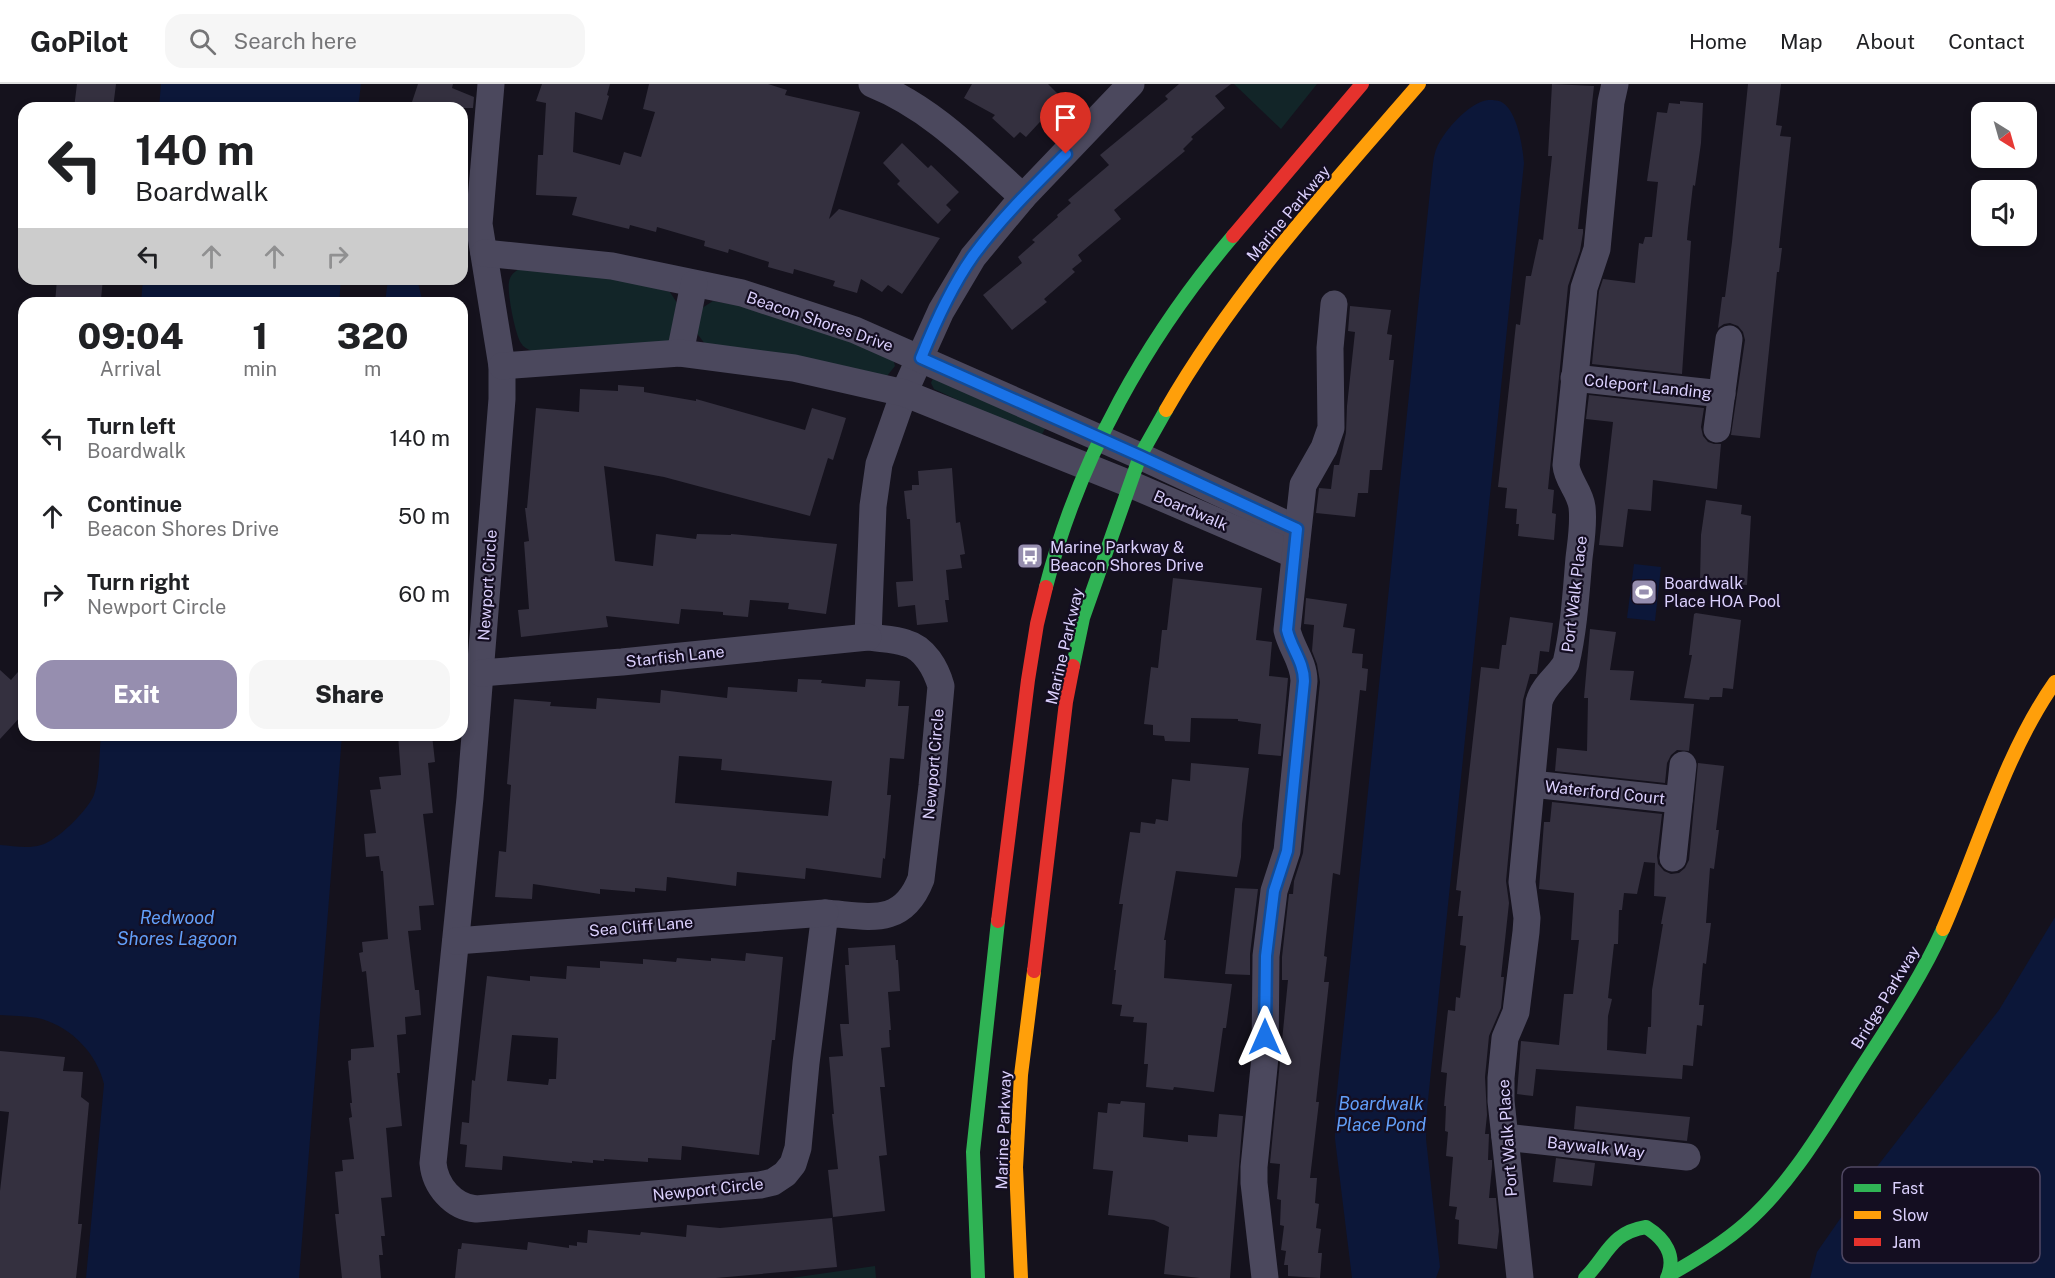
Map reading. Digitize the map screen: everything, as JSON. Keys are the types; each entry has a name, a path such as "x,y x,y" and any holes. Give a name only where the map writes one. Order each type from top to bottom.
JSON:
{"main road":[{"name":"Marine Parkway","path":"978,1278 973,1152 987,1011 1026,691 1051,569 1087,467 1111,416 1184,296 1362,84"},
{"name":"Marine Parkway","path":"1021,1278 1016,1167 1021,1075 1066,702 1083,618 1140,456 1188,372 1224,318 1309,212 1419,84"},
{"name":"Bridge Parkway","path":"1668,1276 1708,1253 1756,1214 1794,1170 1838,1103 1924,970 2024,736 2039,706 2055,682"},
{"path":"1586,1278 1595,1269 1614,1240 1627,1231 1646,1227 1659,1235 1668,1246 1672,1264 1668,1276"}],"street":[{"name":"Newport Circle","path":"492,84 479,224 502,366 502,399 481,673 433,1163 434,1174 443,1190 462,1206 476,1209 760,1185 779,1178 793,1164 800,1142 806,1064 825,913 889,915 907,904 916,892 921,879 933,786 940,686 937,672 928,660 908,643 868,637"},
{"path":"872,84 893,92 916,105 944,125 1023,198"},
{"path":"868,637 873,506 879,464 904,393 941,311 973,257 1023,198 1131,84"},
{"name":"Port Walk Place","path":"1520,1278 1501,1101 1503,1061 1505,1038 1516,1012 1526,932 1527,918 1522,882 1539,702 1541,694 1566,663 1577,583 1582,507 1577,488 1567,472 1566,465 1584,288 1597,249 1611,102 1615,84"},
{"name":"Beacon Shores Drive","path":"484,252 612,266 742,293 855,330 1140,456"},
{"path":"680,353 694,284"},
{"path":"1265,1278 1254,1167 1265,1057 1266,956 1274,891 1287,851 1304,681 1304,672 1287,630 1303,485 1324,448 1331,428 1330,348 1334,304"},
{"name":"Coleport Landing","path":"1717,429 1729,339"},
{"path":"502,366 680,353 794,368 904,393 1087,467"},
{"name":"Coleport Landing","path":"1574,378 1722,394"},
{"name":"Boardwalk","path":"1140,456 1296,542"},
{"name":"Boardwalk","path":"1087,467 1296,542"},
{"name":"Starfish Lane","path":"481,673 622,662 868,637"},
{"name":"Waterford Court","path":"1673,858 1683,765"},
{"name":"Waterford Court","path":"1532,784 1679,800"},
{"name":"Sea Cliff Lane","path":"456,941 825,913"},
{"name":"Baywalk Way","path":"1505,1137 1687,1157"}],"green space":[{"path":"1234,84 1317,84 1281,129"},
{"path":"521,268 607,276 670,292 677,303 669,342 532,351 528,349 523,346 519,338 509,294 510,277"},
{"path":"713,301 742,306 883,350 895,366 887,376 705,344 696,332 699,310"},
{"path":"933,378 1046,427 1041,436 1035,436 934,389 931,383"},
{"path":"875,1266 876,1278 791,1278"}],"water":[{"path":"161,84 361,84 359,102 160,102"},
{"name":"Boardwalk Place Pond","path":"1488,100 1501,102 1512,114 1521,139 1524,163 1427,1110 1426,1139 1440,1267 1436,1278 1352,1278 1335,1139 1335,1111 1432,172 1434,155 1449,128 1472,106"},
{"path":"142,285 340,285 340,297 142,297"},
{"path":"387,285 418,285 422,297 386,297"},
{"name":"Boardwalk Place HOA Pool","path":"1634,564 1661,567 1655,621 1627,618"},
{"name":"Redwood Shores Lagoon","path":"101,741 342,741 299,1278 86,1278 104,1084 96,1062 82,1044 63,1029 42,1019 0,1015 0,845 36,846 55,838 79,816 91,801 98,773"},
{"path":"2055,917 2055,1278 1810,1278 1817,1252 1842,1216 1842,1263 2040,1263 2040,1167 1877,1167 1999,1010"}],"building":[{"path":"77,84 116,84 114,102 75,102"},
{"path":"418,84 453,84 452,88 474,97 473,108 468,108 468,102 412,102"},
{"path":"542,84 610,84 602,120 575,112 573,152 620,165 624,152 641,157 655,112 643,109 649,84 768,84 787,90 785,95 860,112 829,219 839,209 940,238 902,294 888,285 882,292 861,279 857,293 833,286 835,281 794,269 793,274 768,267 769,262 729,249 728,253 704,246 705,241 657,227 656,232 630,225 629,229 572,215 577,197 536,195 538,155 543,155 546,103 536,101"},
{"path":"972,84 1048,84 1062,98 1026,137 1020,132 1014,138 992,118 995,115 964,98"},
{"path":"1179,84 1231,84 1215,96 1225,108 1191,137 1193,139 1183,149 1185,151 1114,210 1121,219 1078,255 1082,261 1072,269 1075,272 1044,299 1047,302 1012,330 983,295 1022,263 1018,257 1035,242 1032,240 1071,203 1068,200 1109,165 1100,155 1168,99 1165,96"},
{"path":"1552,84 1594,86 1578,229 1583,229 1583,233 1580,251 1568,286 1548,489 1554,490 1552,513 1556,514 1554,540 1518,536 1517,509 1505,508 1507,488 1498,487 1516,324 1520,325 1526,276 1531,276 1539,239 1543,240 1552,156 1548,156"},
{"path":"1748,84 1781,84 1776,125 1782,126 1780,136 1791,137 1779,248 1782,248 1779,272 1777,272 1760,438 1731,435 1745,340 1738,326 1730,323 1718,328 1722,297 1725,297 1732,242"},
{"path":"1680,101 1703,103 1701,143 1695,186 1693,185 1687,240 1691,241 1682,374 1592,364 1599,291 1603,279 1635,283 1639,243 1643,244 1645,237 1652,237 1658,182 1647,181 1657,112 1667,113 1669,103 1680,104"},
{"path":"902,143 928,168 931,165 959,192 946,205 951,210 938,224 897,184 900,181 883,163"},
{"path":"56,285 102,285 101,297 56,297"},
{"path":"1350,306 1391,310 1387,334 1392,335 1389,360 1394,360 1382,470 1370,470 1368,493 1358,493 1355,517 1316,513 1319,488 1331,489 1334,465 1339,465 1346,433 1355,332 1348,331"},
{"path":"618,385 644,387 644,392 696,401 696,399 805,430 812,408 846,418 833,460 828,458 810,516 664,477 604,466 615,561 653,566 656,534 696,539 697,534 731,534 837,544 826,614 788,609 789,603 750,600 748,617 723,615 723,612 681,609 679,624 606,616 608,627 521,637 518,610 529,609 524,542 529,541 525,508 527,508 536,408 579,412 580,389 618,391"},
{"path":"1589,395 1704,408 1701,427 1703,436 1708,442 1721,444 1717,489 1653,480 1651,511 1628,509 1623,547 1599,545 1613,422 1586,419"},
{"path":"952,468 956,523 960,522 965,554 960,555 962,568 946,570 949,600 945,600 948,622 917,625 915,605 898,607 896,582 913,581 910,519 907,519 904,491 912,490 912,485 919,485 918,471"},
{"path":"1706,500 1742,505 1741,514 1751,516 1747,585 1700,582 1701,535"},
{"path":"1173,578 1262,588 1256,640 1272,642 1269,676 1288,678 1281,756 1258,754 1261,724 1238,721 1238,719 1191,718 1190,742 1165,741 1164,736 1153,735 1153,725 1144,724 1151,667 1158,668 1162,630 1167,630"},
{"path":"1306,598 1347,604 1343,627 1355,629 1352,653 1363,654 1362,668 1368,669 1366,691 1360,690 1340,875 1333,873 1324,956 1327,957 1324,982 1329,982 1310,1178 1317,1178 1315,1203 1319,1204 1316,1228 1321,1229 1318,1253 1322,1253 1320,1278 1288,1276 1288,1265 1284,1265 1286,1251 1281,1250 1284,1226 1280,1225 1281,1200 1277,1199 1280,1164 1270,1163 1288,980 1282,980 1282,957 1289,894 1293,894 1294,881 1303,853 1320,682 1312,651 1314,625 1304,624"},
{"path":"1694,614 1741,620 1733,689 1723,688 1722,697 1710,697 1709,700 1684,698 1692,655 1689,655"},
{"path":"1510,617 1553,623 1549,652 1540,651 1537,674 1530,674 1523,700 1506,881 1509,903 1501,977 1504,977 1501,1008 1489,1036 1485,1077 1487,1115 1485,1134 1489,1134 1488,1160 1492,1160 1489,1198 1496,1198 1499,1231 1497,1249 1458,1244 1459,1220 1455,1219 1457,1207 1449,1206 1453,1157 1446,1156 1448,1132 1445,1131 1446,1106 1444,1106 1447,1073 1441,1072 1448,1010 1455,1011 1456,997 1460,998 1466,946 1460,945 1463,916 1458,916 1461,891 1456,890 1481,667 1499,669 1502,645 1506,645"},
{"path":"1590,629 1616,632 1610,670 1634,671 1630,700 1694,704 1689,751 1677,750 1671,755 1667,763 1665,783 1555,771 1557,748 1587,751 1588,698 1584,698"},
{"path":"0,670 11,680 18,672 18,720 0,739"},
{"path":"798,679 822,680 821,683 865,687 866,679 900,681 898,706 909,706 904,759 890,758 887,795 891,795 881,878 806,868 805,879 737,872 736,886 667,877 666,891 635,888 635,892 600,889 600,894 533,884 532,899 495,897 499,851 506,852 511,785 507,784 514,699 551,702 550,706 596,709 597,698 660,703 661,690 727,698 728,687 797,692","holes":["679,756 722,759 721,770 832,781 828,816 675,803"]},
{"path":"398,741 433,741 435,762 428,763 433,813 423,814 434,905 419,906 421,930 408,931 415,990 419,990 421,1015 405,1017 406,1034 397,1035 400,1073 397,1073 402,1126 386,1128 392,1197 381,1198 385,1236 381,1236 383,1255 379,1255 381,1278 342,1278 335,1214 339,1214 335,1172 343,1171 342,1160 354,1159 349,1118 352,1117 350,1103 352,1103 348,1061 351,1060 351,1049 374,1047 366,971 362,972 359,953 363,952 362,942 388,939 383,871 381,871 379,856 366,857 364,834 376,833 370,790 381,789 379,777 401,775"},
{"path":"1191,763 1249,768 1237,877 1176,871 1164,940 1166,940 1164,978 1232,984 1214,1092 1174,1087 1173,1090 1146,1087 1148,1064 1144,1064 1147,1023 1133,1022 1134,1017 1120,1016 1122,1005 1112,1004 1123,904 1119,904 1130,832 1140,833 1141,822 1155,824 1156,819 1168,821 1172,779 1190,781"},
{"path":"1698,763 1724,766 1714,869 1710,868 1706,923 1711,923 1706,964 1703,963 1699,1005 1704,1005 1702,1026 1697,1025 1693,1066 1683,1065 1682,1079 1536,1069 1533,1096 1517,1094 1521,1041 1559,1045 1564,994 1573,994 1579,940 1571,940 1574,893 1539,889 1544,822 1550,822 1552,802 1662,814 1658,864 1664,871 1671,874 1679,873 1689,860","holes":["1644,862 1655,863 1654,896 1666,897 1652,990 1651,1027 1648,1027 1646,1054 1607,1050 1608,1016 1612,999 1608,998 1614,944 1618,944 1619,910 1622,910 1624,893 1637,894"]},
{"path":"1235,888 1258,889 1250,954 1250,975 1225,974"},
{"path":"895,945 900,991 888,992 890,1047 881,1048 885,1087 880,1087 887,1155 879,1156 885,1211 833,1217 828,1170 838,1169 829,1057 843,1056 840,1024 849,1024 845,965 849,965 848,948"},
{"path":"746,953 783,957 775,1040 772,1040 759,1155 682,1146 681,1160 648,1158 648,1162 604,1159 604,1161 593,1160 593,1163 572,1161 572,1163 503,1156 502,1170 465,1167 467,1145 460,1144 462,1122 469,1123 472,1080 475,1081 487,976 530,981 530,976 566,979 567,966 600,968 600,961 643,964 643,959 676,962 677,958 711,961 711,958 745,961","holes":["512,1035 558,1038 556,1079 549,1079 548,1085 507,1081"]},
{"path":"0,1051 65,1057 63,1071 83,1072 81,1097 89,1103 78,1224 82,1224 76,1278 0,1278 0,1191 9,1112 0,1111"},
{"path":"1121,1101 1145,1103 1143,1137 1188,1142 1188,1135 1217,1137 1219,1114 1243,1116 1230,1278 1200,1278 1164,1274 1169,1227 1154,1220 1108,1215 1113,1171 1093,1169 1098,1112 1107,1113 1108,1103 1120,1104"},
{"path":"1576,1106 1690,1117 1687,1141 1574,1129"},
{"path":"1556,1158 1595,1163 1592,1186 1553,1182"},
{"path":"832,1218 837,1267 716,1278 455,1278 458,1249 461,1249 462,1243 527,1250 528,1242 569,1248 569,1245 577,1246 577,1242 587,1243 588,1230 686,1237 687,1225 720,1228"}],"traffic: fast":[{"path":"1046,587 1077,492 1120,401 1172,315 1233,236"},
{"path":"1073,666 1083,618 1140,456 1166,410"},
{"path":"978,1278 973,1152 998,921"},
{"path":"1669,1275 1708,1251 1745,1224 1779,1189 1823,1129 1905,1000 1943,929"},
{"path":"1585,1278 1617,1240 1625,1234 1646,1227 1659,1237 1670,1255 1670,1270 1667,1278"}],"traffic: slow":[{"path":"1166,410 1222,323 1253,282 1318,201 1419,84"},
{"path":"1943,929 1993,802 2021,739 2055,682"},
{"path":"1021,1278 1016,1167 1021,1075 1034,971"}],"traffic: jam":[{"path":"1233,236 1362,84"},
{"path":"998,921 1028,680 1037,624 1046,587"},
{"path":"1034,971 1066,702 1073,666"}],"place":[{"name":"Marine Parkway & Beacon Shores Drive","path":"1030,556"},
{"name":"Boardwalk Place HOA Pool","path":"1644,592"}],"route":[{"path":"1066,154 1023,198 973,257 941,311 921,358 1297,529 1287,630 1291,644 1301,662 1304,681 1287,851 1274,891 1266,956 1265,1037"}]}
